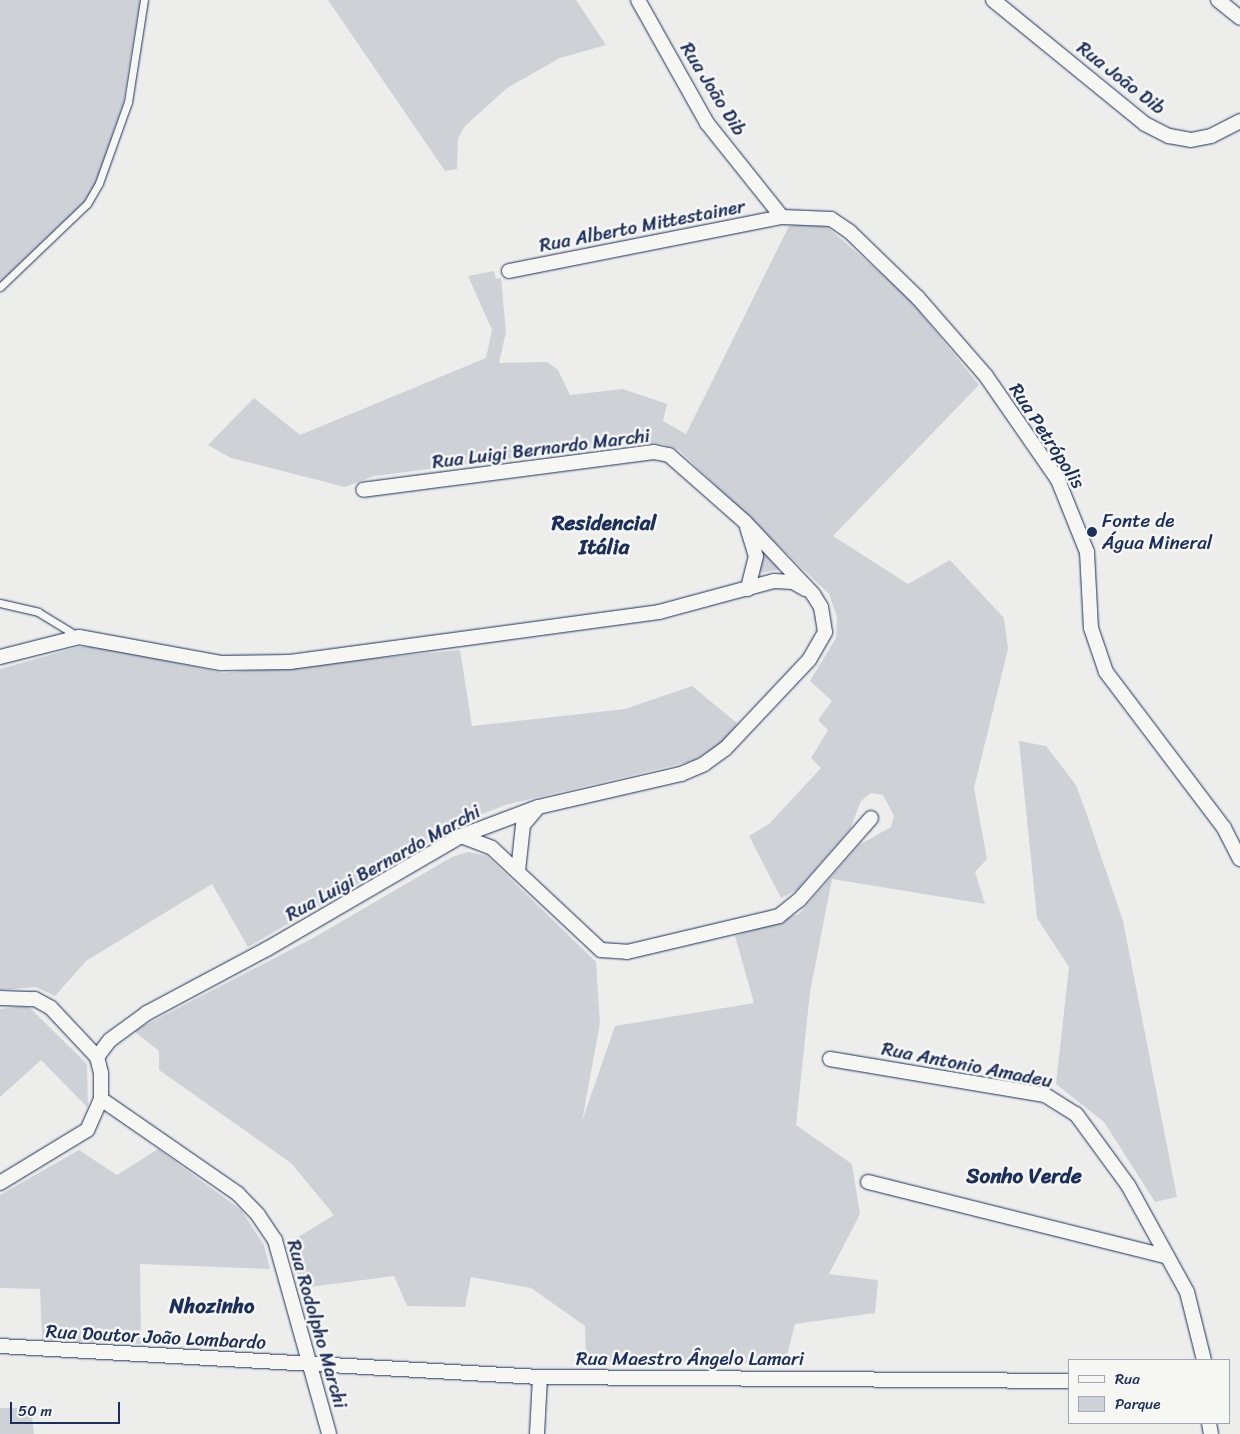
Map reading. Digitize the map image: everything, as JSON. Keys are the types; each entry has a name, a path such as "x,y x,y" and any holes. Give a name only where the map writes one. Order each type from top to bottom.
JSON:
{"street":[{"name":"Rua João Dib","path":"638,0 707,123 782,217"},
{"name":"Rua João Dib","path":"993,0 1145,124 1169,136 1191,140 1210,136 1240,121"},
{"path":"1218,0 1240,18"},
{"name":"Rua Petrópolis","path":"782,217 808,215 831,219 850,232 918,298 986,376 1058,480 1082,532 1089,568 1091,628 1106,672 1224,828 1240,858"},
{"name":"Rua Alberto Mittestainer","path":"509,271 782,217"},
{"name":"Rua Luigi Bernardo Marchi","path":"97,1057 110,1040 147,1013 268,949 460,836 538,807 681,774 725,749 820,646 824,620 813,594 745,522 682,464 654,452 363,490"},
{"path":"745,522 756,556 748,588"},
{"path":"0,657 79,637 221,663 290,662 659,612 784,580 813,594"},
{"path":"518,871 523,825 538,807"},
{"path":"460,836 492,848 601,950 627,952 779,916 800,900 871,818"},
{"path":"0,998 35,999 51,1008 97,1057 101,1099 87,1130 0,1183"},
{"name":"Rua Antonio Amadeu","path":"830,1060 1045,1095 1063,1104 1091,1132 1128,1185 1164,1256 1187,1292 1204,1359"},
{"name":"Rua Rodolpho Marchi","path":"101,1099 238,1194 258,1215 275,1240 329,1434"},
{"path":"868,1182 1164,1256"},
{"name":"Rua Doutor João Lombardo","path":"0,1346 310,1364"},
{"name":"Rua Maestro Ângelo Lamari","path":"310,1364 540,1377 1068,1381"},
{"path":"537,1434 540,1377"}],"lane":[{"path":"0,287 86,204 99,183 128,102 144,0"},
{"path":"0,603 38,612 79,637"}],"green space":[{"path":"0,0 140,0 123,104 96,183 85,203 0,283"},
{"path":"328,0 576,0 606,45 560,58 507,88 465,126 458,138 457,169 445,171"},
{"path":"807,223 826,226 906,295 979,385 833,536 908,584 950,560 1004,618 1008,649 974,788 987,859 975,872 985,904 832,879 810,992 796,1125 852,1164 860,1214 829,1274 878,1280 875,1313 795,1324 785,1364 586,1361 585,1326 531,1288 471,1277 465,1307 407,1306 394,1276 302,1288 287,1244 334,1215 291,1163 159,1070 159,1051 134,1031 313,938 452,857 468,852 487,856 596,962 600,1023 582,1121 615,1026 754,1003 735,936 799,914 859,845 891,827 894,816 883,795 871,793 861,801 850,829 797,890 781,898 749,836 769,824 821,768 811,758 828,730 818,720 832,701 810,681 836,638 837,617 829,594 679,450 663,444 635,443 374,476 345,487 231,458 208,445 254,398 300,435 486,358 492,330 468,276 494,271 496,279 501,278 506,332 499,363 547,362 558,370 570,395 623,389 667,404 663,421 686,434 789,226"},
{"path":"760,547 782,569 760,573"},
{"path":"78,647 107,647 223,673 460,650 472,726 625,709 692,686 738,724 720,745 692,761 505,805 470,819 248,947 212,884 86,961 55,996 36,987 0,990 0,669"},
{"path":"1019,741 1046,746 1076,785 1088,818 1123,921 1177,1197 1155,1202 1104,1122 1056,1084 1069,967 1037,918"},
{"path":"28,1006 87,1064 88,1108 41,1060 0,1097 0,1009"},
{"path":"158,1149 241,1210 264,1245 270,1269 140,1264 141,1344 42,1340 40,1289 0,1288 0,1195 79,1150 117,1175"},
{"path":"0,1408 31,1408 34,1434 0,1434"}],"place":[{"name":"Fonte de Água Mineral","path":"1092,532"}],"district":[{"name":"Residencial Itália","path":"604,535"},
{"name":"Sonho Verde","path":"1024,1176"},
{"name":"Nhozinho","path":"212,1306"}]}
